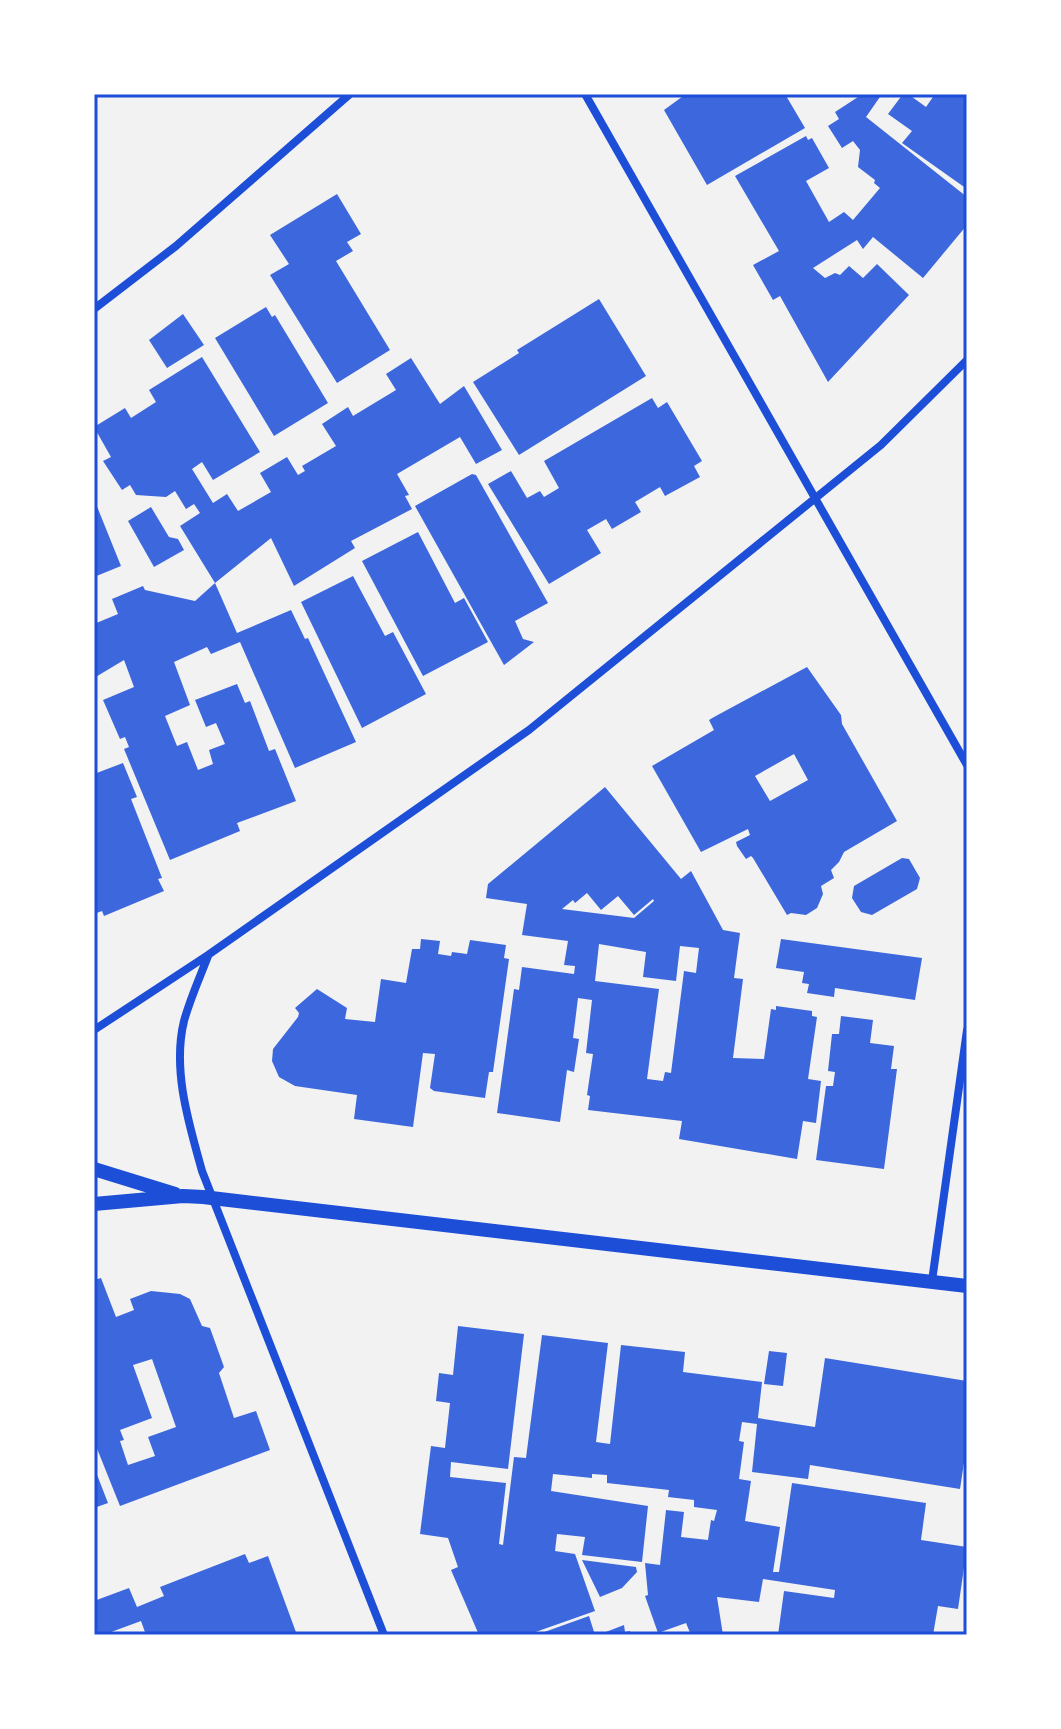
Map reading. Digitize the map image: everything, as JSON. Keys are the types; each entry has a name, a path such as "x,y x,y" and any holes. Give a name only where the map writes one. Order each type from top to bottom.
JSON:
{"street":[{"path":"94,309 176,246 350,94"},
{"path":"585,94 967,765"},
{"path":"94,1030 208,955 529,730 881,445 967,360"},
{"path":"208,955 184,1023 181,1070 190,1126 214,1199 384,1635"},
{"path":"932,1281 967,1030"},
{"path":"94,1169 183,1196"},
{"path":"94,1204 183,1196 967,1286"}],"building":[{"path":"686,94 785,94 805,128 707,185 664,110"},
{"path":"859,94 882,94 866,117 967,197 967,225 923,278 873,237 863,249 857,240 813,268 825,278 835,273 840,275 849,266 863,278 877,264 909,295 828,382 780,296 773,300 753,265 779,251 735,176 806,136 808,140 812,138 829,168 806,181 829,222 844,212 853,220 880,188 858,167 860,150 853,141 842,148 828,126 839,119 835,112"},
{"path":"903,94 908,94 926,107 935,94 967,94 967,189 902,143 912,131 888,114"},
{"path":"337,194 361,234 347,242 353,251 336,261 390,350 337,383 270,275 289,264 270,235"},
{"path":"599,299 646,376 519,455 473,382 519,353 517,350"},
{"path":"266,307 272,317 275,315 328,403 274,436 215,338"},
{"path":"183,314 204,345 167,368 149,340"},
{"path":"202,357 260,452 213,480 202,462 192,469 213,503 227,494 238,511 271,492 260,473 287,457 298,475 305,471 302,466 336,446 322,424 348,407 353,416 396,390 386,374 411,358 440,404 464,386 502,450 476,464 460,437 397,474 409,495 405,496 412,509 351,541 355,548 294,586 271,538 215,583 180,526 200,513 194,504 186,509 175,491 166,497 136,495 130,485 122,490 103,461 111,457 94,427 125,408 131,418 156,402 149,390"},
{"path":"652,398 658,408 667,402 702,461 694,466 700,477 665,496 660,487 635,502 641,512 612,529 606,519 587,530 601,553 549,584 488,484 511,471 527,498 540,491 544,497 559,488 544,461"},
{"path":"472,474 476,475 548,603 515,621 523,639 534,642 504,665 415,506"},
{"path":"94,499 121,566 94,577"},
{"path":"151,507 169,537 178,539 184,550 154,567 128,521"},
{"path":"418,532 455,603 464,598 488,642 423,676 362,561"},
{"path":"353,576 385,636 393,632 426,694 362,728 301,602"},
{"path":"215,583 237,633 291,610 305,639 308,638 356,742 295,768 240,642 211,654 207,647 174,662 190,705 165,716 177,746 187,742 198,770 213,764 209,750 225,744 216,723 206,727 195,700 237,684 245,703 250,701 269,751 275,749 296,801 237,823 240,831 170,860 124,749 129,747 125,737 120,739 103,700 134,687 124,660 94,678 94,624 118,614 112,599 143,586 145,590 195,601"},
{"path":"807,667 841,715 842,724 897,821 844,852 831,870 834,878 821,886 823,894 817,908 806,915 787,915 753,858 746,859 737,846 736,842 750,835 748,829 701,852 652,766 714,730 709,720","holes":["794,754 808,780 770,801 755,776"]},
{"path":"123,763 137,797 131,799 162,878 158,879 164,891 104,916 102,911 94,914 94,774"},
{"path":"605,787 681,879 691,871 723,930 740,933 734,978 743,979 733,1058 764,1059 771,1009 776,1010 776,1006 812,1011 812,1016 817,1017 808,1079 821,1081 816,1123 803,1121 797,1159 679,1139 682,1121 588,1110 593,1054 586,1053 592,1000 578,998 573,1038 579,1039 574,1072 567,1070 560,1122 497,1113 514,989 519,990 522,967 574,974 575,966 564,965 568,941 522,935 527,904 486,898 488,884","holes":["587,893 601,910 618,896 634,915 654,901 634,918 562,909","599,944 646,952 643,977 676,981 680,946 699,948 696,973 684,971 671,1073 665,1072 663,1081 647,1079 659,989 595,981"]},
{"path":"902,858 909,859 920,878 917,889 872,915 861,912 852,898 854,886"},
{"path":"421,939 440,941 438,954 451,956 452,952 467,954 470,940 506,945 504,958 509,959 493,1072 489,1072 485,1098 430,1088 435,1054 423,1053 413,1127 354,1119 357,1095 295,1086 279,1077 272,1061 273,1049 298,1017 295,1008 317,989 347,1008 345,1019 375,1022 381,979 406,983 412,949 420,949"},
{"path":"781,939 922,958 915,1000 835,988 834,997 807,993 809,984 802,983 804,972 776,968"},
{"path":"841,1016 873,1020 870,1043 894,1046 891,1069 897,1069 884,1169 816,1160 826,1086 833,1086 835,1072 828,1071 832,1034 839,1034"},
{"path":"101,1278 116,1317 134,1310 130,1299 151,1291 180,1294 190,1299 202,1326 210,1328 224,1367 219,1373 234,1418 256,1411 270,1450 120,1506 94,1441 94,1280","holes":["152,1359 176,1427 148,1437 155,1456 128,1465 120,1441 124,1440 120,1430 152,1418 133,1365"]},
{"path":"458,1326 524,1334 508,1469 451,1462 450,1477 506,1483 499,1544 503,1545 514,1457 526,1458 542,1335 608,1343 596,1442 610,1444 621,1345 685,1352 683,1372 762,1382 758,1418 815,1427 825,1358 967,1381 967,1443 960,1489 810,1465 808,1479 752,1472 757,1424 742,1422 739,1441 744,1442 739,1479 751,1481 745,1521 780,1527 773,1572 779,1572 792,1483 926,1503 921,1540 967,1547 958,1609 938,1606 933,1635 778,1635 784,1591 834,1598 835,1590 763,1579 759,1602 717,1597 723,1635 691,1635 686,1623 658,1633 645,1596 648,1595 645,1563 660,1565 666,1510 684,1512 681,1537 708,1540 711,1520 714,1521 717,1510 694,1507 694,1500 668,1497 669,1490 607,1483 607,1475 592,1474 592,1478 553,1474 551,1491 648,1506 642,1562 582,1555 585,1537 557,1534 555,1551 575,1554 595,1611 527,1635 479,1635 451,1570 458,1567 448,1538 420,1534 431,1446 445,1448 450,1403 436,1401 439,1373 453,1375"},
{"path":"769,1351 787,1353 783,1386 764,1384"},
{"path":"94,1467 108,1503 94,1508"},
{"path":"245,1554 249,1563 268,1556 297,1635 146,1635 141,1621 103,1635 94,1635 94,1601 129,1588 137,1607 164,1596 160,1587"},
{"path":"582,1560 636,1567 637,1572 622,1588 600,1597"},
{"path":"589,1616 595,1635 536,1635"},
{"path":"624,1625 625,1632 630,1631 631,1635 598,1635"}]}
